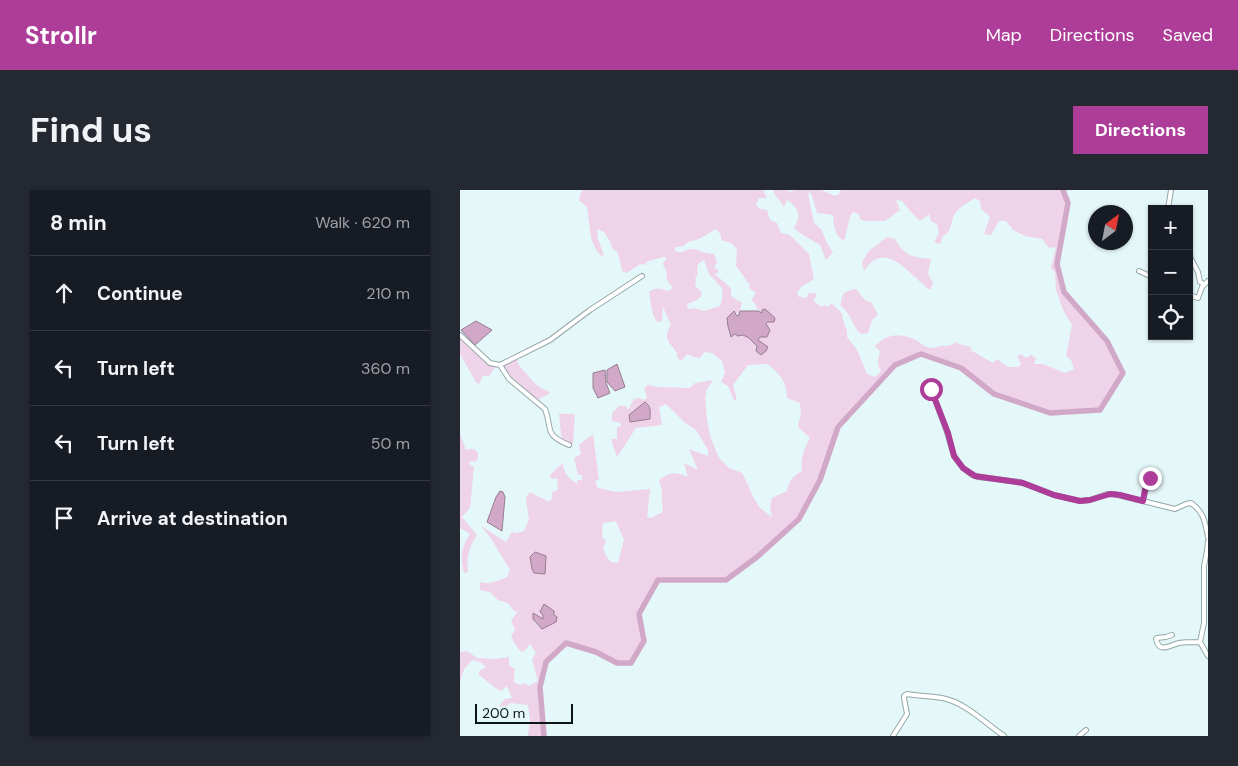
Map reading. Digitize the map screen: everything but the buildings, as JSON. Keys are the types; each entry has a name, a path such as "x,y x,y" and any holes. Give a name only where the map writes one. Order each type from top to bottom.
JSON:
{"street":[{"path":"1169,205 1171,190"},
{"path":"1193,263 1198,272 1200,283 1206,283"},
{"path":"1139,271 1148,275"},
{"path":"460,335 490,363 500,365 550,340 590,310 642,276"},
{"path":"1193,296 1198,298 1202,287 1206,283"},
{"path":"500,365 509,380 545,409 548,427 552,435 558,440 569,444"},
{"path":"931,389 948,433 954,456 963,468 975,476 1023,483 1054,495 1080,501 1110,494 1175,509 1190,503 1200,512 1207,524 1208,537"},
{"path":"1143,501 1145,490 1151,481 1150,478"},
{"path":"1208,541 1204,566 1204,623 1200,642 1208,656"},
{"path":"1172,635 1157,638 1157,644 1161,647 1169,648 1177,644 1200,642"},
{"path":"893,736 907,714 904,696 907,694 948,700 976,715 1004,736"},
{"path":"1079,736 1086,730"}],"shaded area":[{"path":"583,190 763,190 767,198 759,198 756,205 760,209 767,210 770,220 777,223 781,233 790,235 809,254 814,279 801,287 797,293 799,297 806,298 809,293 815,293 817,295 813,301 822,307 825,305 829,307 831,303 840,311 843,316 847,337 857,350 867,374 875,377 881,371 878,361 880,351 875,346 880,341 896,335 913,339 929,348 949,346 956,342 970,347 972,350 965,352 972,351 993,363 997,359 1008,367 1018,367 1021,364 1017,356 1021,354 1026,358 1031,355 1036,358 1034,364 1043,364 1065,373 1074,369 1071,360 1066,356 1072,325 1063,310 1056,290 1055,272 1051,268 1056,247 1049,248 1042,239 1025,236 1013,230 1006,221 999,221 991,235 984,234 990,217 981,209 980,201 975,198 961,207 955,214 949,231 943,236 940,244 934,242 939,233 937,224 931,221 929,214 920,221 902,201 896,200 900,210 885,221 865,221 860,219 859,214 853,212 844,241 836,233 833,215 817,213 810,192 808,194 814,223 821,229 833,252 826,260 820,245 794,228 798,219 797,209 787,200 784,207 773,190 788,190 789,192 796,190 821,190 835,196 841,190 1063,190 1068,203 1057,264 1064,292 1107,341 1123,373 1100,410 1050,413 994,394 961,368 921,354 895,365 838,427 820,480 799,519 757,557 726,580 658,579 639,613 644,641 631,663 617,663 596,652 565,644 546,662 540,687 543,736 528,736 530,720 528,705 511,703 503,708 499,706 505,699 512,698 507,686 501,691 478,674 486,667 480,662 472,660 464,669 460,683 460,652 467,651 477,658 496,659 509,657 509,665 515,669 514,682 520,685 524,683 529,686 538,681 532,660 536,653 530,644 523,652 519,650 511,637 515,629 511,621 518,611 515,612 508,603 498,600 490,592 480,590 480,582 490,583 500,580 507,577 510,570 481,526 506,542 512,532 524,531 529,519 526,498 530,492 549,502 552,498 552,492 558,490 557,478 553,479 549,476 563,463 567,475 578,484 577,480 582,480 582,475 578,475 574,458 581,454 579,445 593,434 599,480 595,481 598,488 616,492 650,489 647,517 651,518 663,512 662,490 659,480 672,473 688,477 684,463 698,470 689,449 708,456 708,450 696,430 684,422 666,404 659,407 662,425 636,428 617,457 611,439 617,439 617,427 620,427 621,423 612,421 612,413 619,406 626,406 628,410 634,399 645,400 647,397 644,388 648,385 690,388 695,383 713,380 707,389 705,397 710,436 719,458 729,468 742,473 760,508 772,517 770,506 772,498 787,491 792,479 802,471 803,454 810,438 798,427 801,413 800,403 787,398 782,379 768,364 748,365 733,385 737,401 734,400 728,386 721,382 725,373 722,361 712,353 704,352 700,358 688,354 681,361 677,357 677,353 667,337 671,325 663,307 662,321 657,322 655,319 649,292 658,288 668,291 673,288 667,280 666,269 663,263 667,258 648,261 644,265 640,264 627,273 622,271 618,253 612,248 604,232 597,229 598,239 604,255 601,256 591,238 587,207 579,200","holes":["716,229 721,235 721,240 731,243 737,249 736,266 750,285 749,288 756,293 751,301 754,302 768,322 758,341 766,351 760,354 756,351 752,339 744,335 735,334 731,336 734,311 739,315 742,302 731,296 731,288 716,275 713,275 719,271 714,267 717,262 714,254 694,249 681,252 674,250 676,247 684,246 688,242 699,239","704,260 709,274 722,288 720,306 704,311 694,308 688,309 687,304 697,300 702,295 695,286 698,264","616,521 624,540 618,563 611,562 606,556 603,547 606,542 602,536 603,523","544,604 554,611 556,622 543,628 537,625 533,619 537,615 544,619"]},
{"path":"887,237 895,239 902,249 910,255 931,259 928,274 933,283 930,290 898,262 889,258 872,261 864,271 862,262 869,251"},
{"path":"856,289 865,300 872,303 878,315 872,320 868,333 861,334 841,306 844,294"},
{"path":"765,309 775,318 774,322 766,324 770,330 767,337 760,337 758,340 768,347 761,355 756,351 757,346 749,338 735,334 731,337 727,318 734,311 737,316 740,311 758,311 762,313 762,310"},
{"path":"476,321 492,330 475,345 461,330"},
{"path":"460,335 490,363 497,365 489,376 483,376 479,384 460,354"},
{"path":"517,356 519,365 539,387 550,393 536,401 509,379 500,365"},
{"path":"617,364 625,387 615,391 607,382 607,370"},
{"path":"605,370 606,383 610,393 598,398 593,388 593,373"},
{"path":"645,402 650,408 650,419 630,422 629,415"},
{"path":"559,414 575,414 573,444 569,445 562,442"},
{"path":"460,434 466,450 474,449 478,453 478,458 475,462 471,461 469,464 474,467 470,508 462,517 477,535 469,552 468,572 464,573 462,553 470,534 460,528"},
{"path":"500,491 503,492 505,497 502,531 487,522"},
{"path":"535,552 546,556 545,574 534,573 532,569 530,557"},
{"path":"544,604 554,611 554,615 557,617 556,622 542,629 533,619 533,613 543,619 543,615 540,612"}],"waterway":[{"path":"544,736 540,687 546,662 566,643 596,652 617,663 631,663 644,641 639,614 658,580 726,580 757,557 799,519 820,480 838,427 895,365 921,354 961,368 994,394 1050,413 1100,410 1123,373 1107,341 1064,292 1057,264 1068,203 1063,190"}],"route":[{"path":"931,389 948,433 952,453 960,465 972,475 1023,483 1061,497 1080,501 1090,500 1106,494 1120,495 1143,501 1145,490 1151,481 1150,478"}]}
